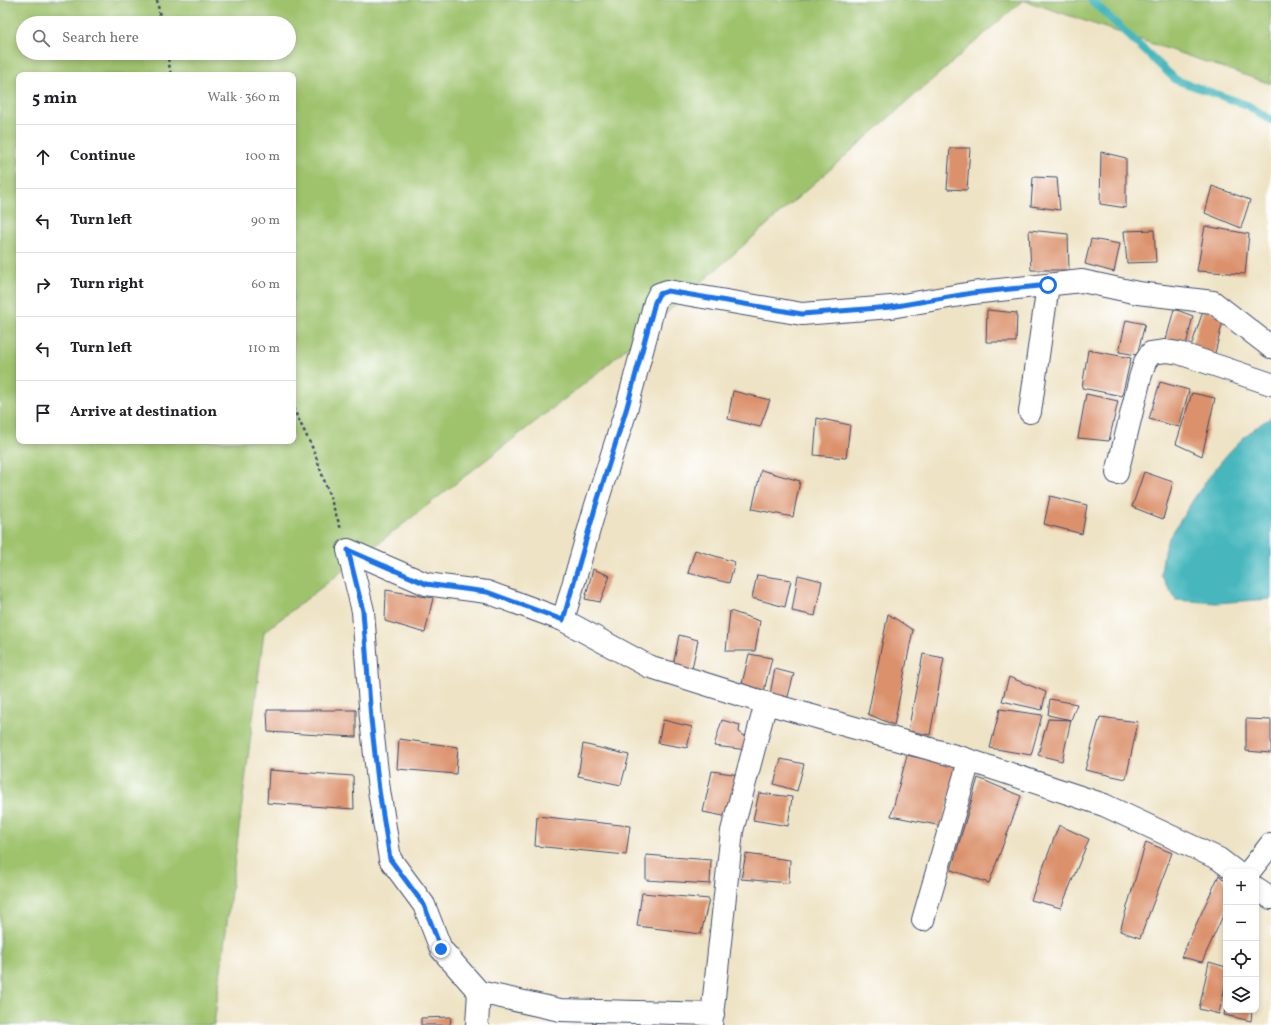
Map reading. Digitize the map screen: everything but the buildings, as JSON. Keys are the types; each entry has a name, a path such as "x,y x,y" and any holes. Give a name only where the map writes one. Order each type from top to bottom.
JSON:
{"street":[{"path":"563,620 596,505 627,407 655,302 659,294 668,291 802,314 891,307 972,293 1082,281 1138,293 1213,302 1271,347"},
{"path":"1030,412 1048,285"},
{"path":"1118,473 1140,378 1145,362 1151,353 1166,351 1179,353 1271,384"},
{"path":"348,550 426,584 487,592 563,620 648,666 766,703 969,761 1104,805 1219,859 1232,869"},
{"path":"348,550 363,611 371,719 379,790 390,859 424,905 441,949 479,992 560,1010 712,1019 732,831 766,703"},
{"path":"923,920 969,761"},
{"path":"1251,869 1271,844"},
{"path":"1259,890 1271,898"},
{"path":"477,1025 479,992"}],"path":[{"path":"157,0 160,16"},
{"path":"168,60 170,72"},
{"path":"296,414 314,451 348,550"}],"green space":[{"path":"0,0 1023,0 598,373 264,632 214,1025 0,1025"},
{"path":"1023,0 1271,0 1271,84"}],"water":[{"path":"1271,418 1271,599 1216,603 1176,600 1161,575 1163,556 1167,541 1198,493 1220,463 1245,437 1258,426"}],"waterway":[{"path":"1091,0 1176,80 1247,105 1271,120"}],"route":[{"path":"441,949 424,905 390,859 379,790 371,719 363,611 348,550 426,584 487,592 563,620 596,505 627,407 655,302 659,294 668,291 802,314 891,307 972,293 1048,285"}]}
